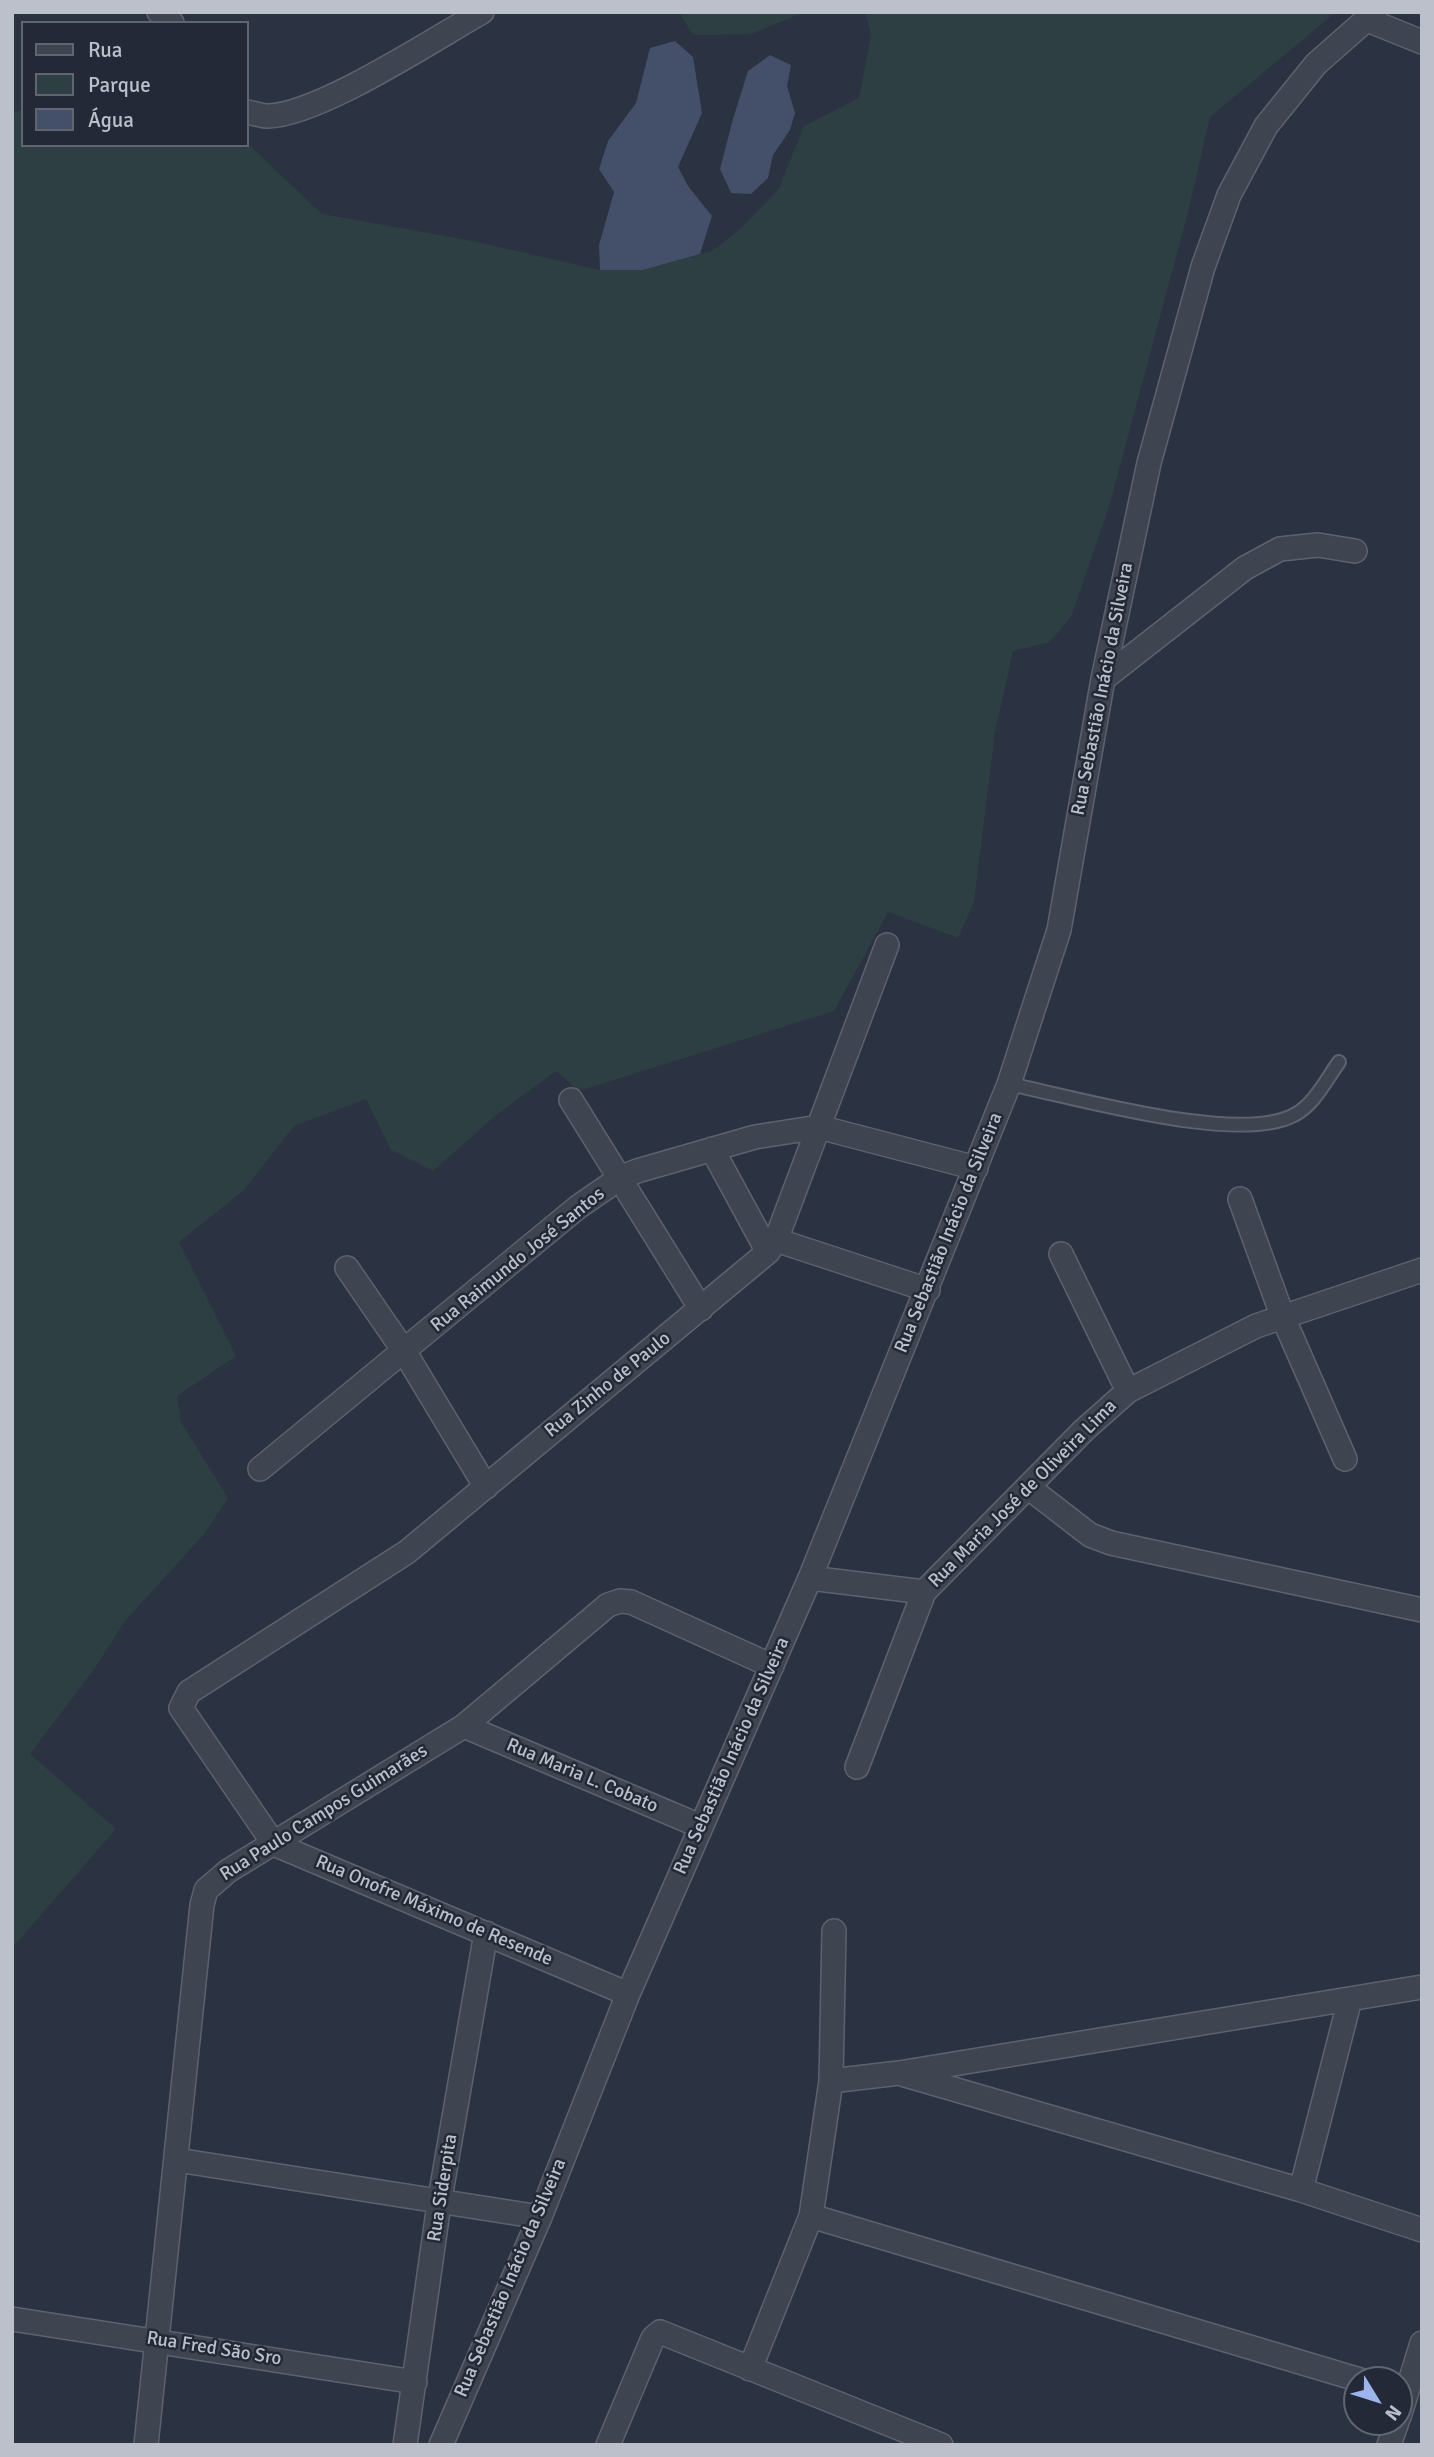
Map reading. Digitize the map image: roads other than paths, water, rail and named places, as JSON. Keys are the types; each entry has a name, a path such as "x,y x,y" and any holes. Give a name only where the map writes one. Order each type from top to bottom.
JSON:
{"street":[{"path":"248,112 269,116 344,90 482,12"},
{"path":"1370,15 1422,42"},
{"name":"Rua Sebastião Inácio da Silveira","path":"441,2445 540,2217 628,1994 810,1578 1009,1084 1059,930 1104,679 1149,463 1203,267 1229,195 1266,126 1316,64 1370,15"},
{"path":"1104,679 1245,568 1280,549 1318,545 1355,551"},
{"name":"Rua Zinho de Paulo","path":"274,1844 181,1708 189,1692 407,1552 701,1309 772,1246 887,945"},
{"path":"571,1100 701,1309"},
{"name":"Rua Raimundo José Santos","path":"260,1469 578,1206 620,1178 677,1157 755,1137 819,1127 976,1168"},
{"path":"712,1149 772,1246 928,1290"},
{"path":"1240,1199 1282,1315 1345,1459"},
{"path":"1061,1254 1128,1391"},
{"path":"347,1268 404,1351 486,1487"},
{"name":"Rua Maria José de Oliveira Lima","path":"810,1578 924,1592 1128,1391 1229,1337 1282,1315 1422,1270"},
{"path":"1028,1487 1090,1535 1111,1543 1422,1610"},
{"path":"857,1767 924,1592"},
{"name":"Rua Paulo Campos Guimarães","path":"146,2445 202,1905 206,1890 214,1881 464,1726 608,1605 620,1601 631,1602 772,1666"},
{"name":"Rua Maria L. Cobato","path":"464,1726 700,1826"},
{"name":"Rua Onofre Máximo de Resende","path":"274,1844 628,1994"},
{"path":"750,2368 811,2216 831,2081 834,1931"},
{"name":"Rua Siderpita","path":"405,2445 439,2204 486,1933"},
{"path":"831,2081 900,2073 1422,1987"},
{"path":"1301,2190 1350,2000"},
{"path":"900,2073 1301,2190 1422,2230"},
{"path":"177,2161 439,2204 540,2217"},
{"path":"811,2216 1343,2375"},
{"name":"Rua Fred São Sro","path":"12,2319 158,2339 415,2382"},
{"path":"608,2445 653,2337 660,2332 941,2445"},
{"path":"1413,2379 1422,2343"}],"lane":[{"path":"1009,1084 1195,1122 1247,1127 1295,1115 1312,1101 1339,1062"}],"water":[{"path":"675,41 693,57 702,113 678,167 688,186 712,216 700,254 643,270 600,270 599,245 614,192 599,169 608,141 636,103 650,48"},
{"path":"770,55 791,65 787,86 795,113 790,130 773,155 768,178 751,194 731,193 720,169 733,119 748,71"}]}
